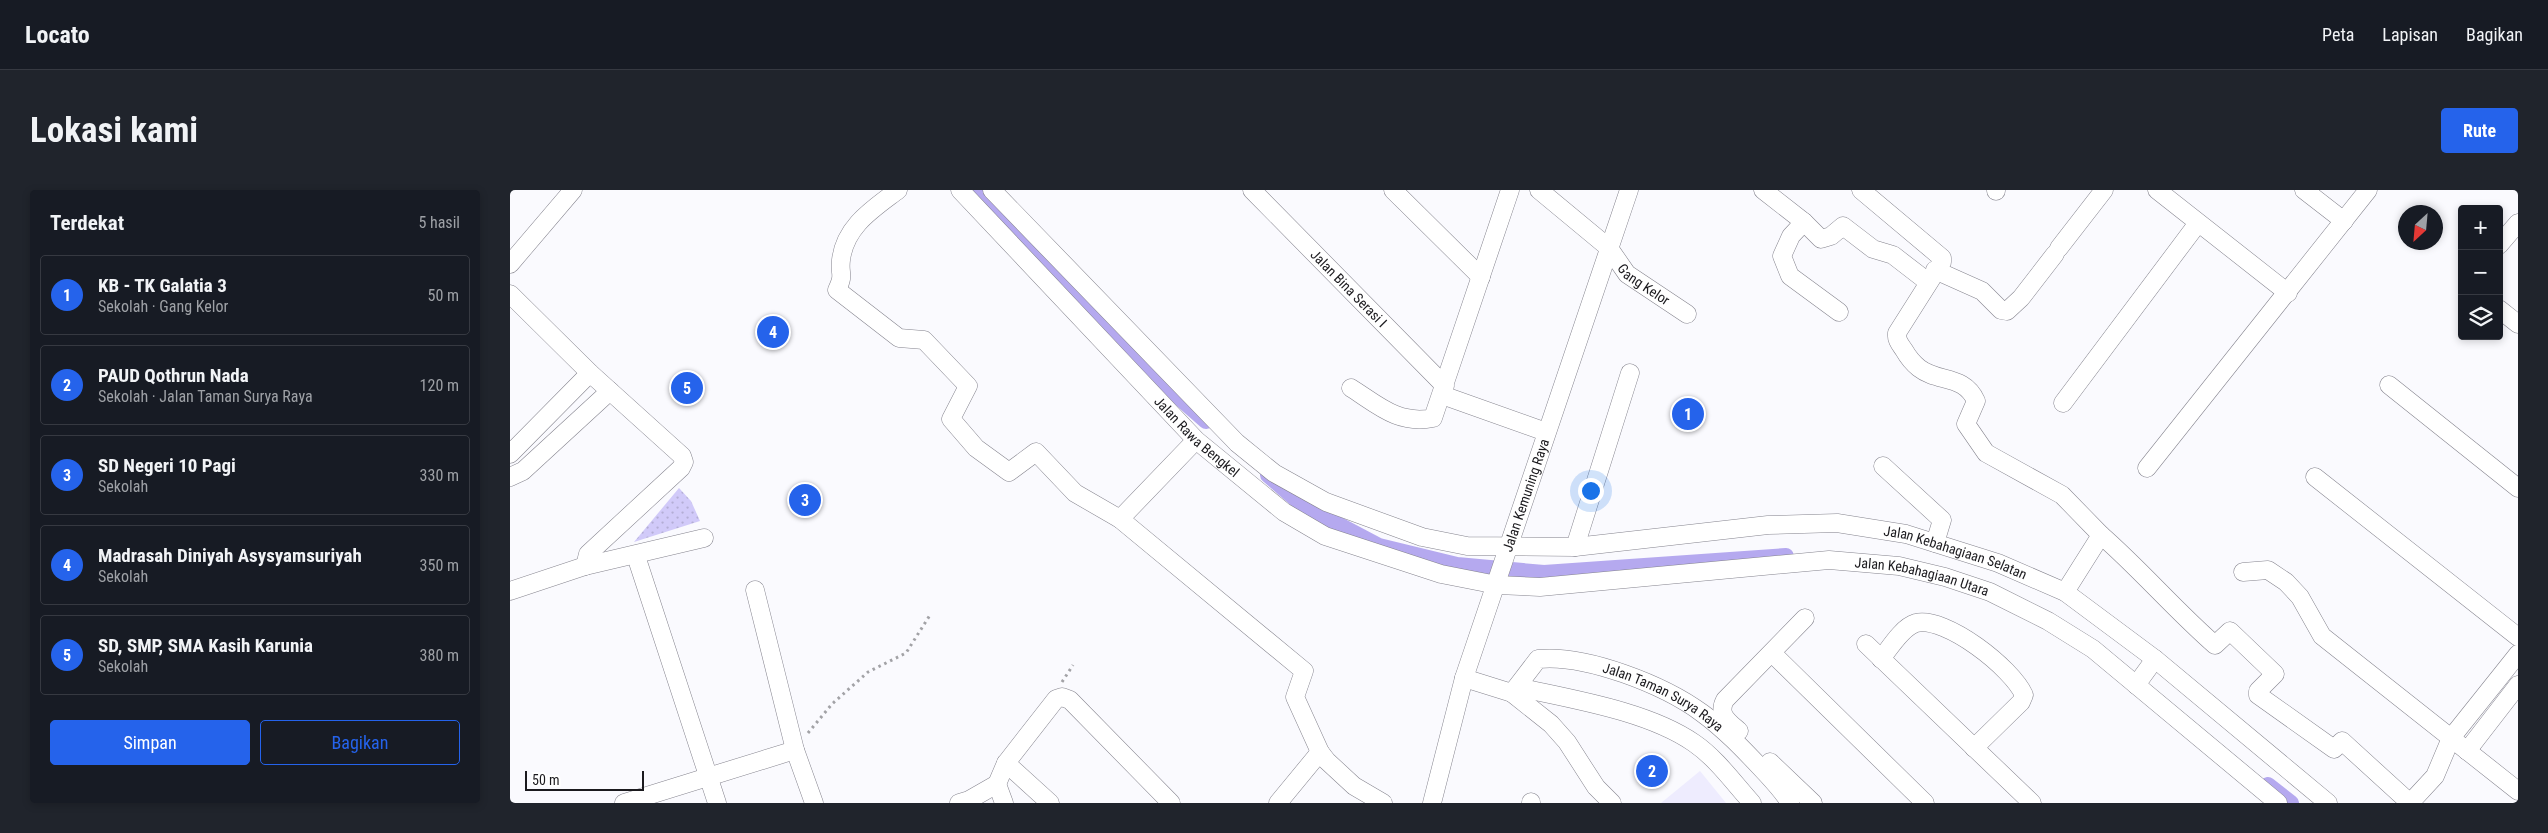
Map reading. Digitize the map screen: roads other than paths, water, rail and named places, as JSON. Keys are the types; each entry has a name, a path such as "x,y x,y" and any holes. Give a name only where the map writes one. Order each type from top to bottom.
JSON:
{"street":[{"path":"510,264 573,190"},
{"path":"898,190 864,215 850,231 841,261 843,277 837,290 900,338 924,340 968,386 951,419 976,448 1009,472 1036,452 1075,493 1120,519 1169,557 1304,672 1295,697 1320,752 1354,786 1383,803"},
{"name":"Jalan Rawa Bengkel","path":"960,190 1043,262 1237,443 1274,473 1326,502 1378,523 1422,537 1506,552"},
{"name":"Jalan Rawa Bengkel","path":"992,190 1043,262 1196,440 1284,512 1325,536 1441,574 1498,583"},
{"name":"Jalan Bina Serasi I","path":"1252,190 1444,390"},
{"path":"1393,190 1481,277"},
{"path":"1351,388 1397,417 1417,422 1433,418 1510,190"},
{"name":"Gang Kelor","path":"1539,190 1609,248 1628,274 1687,314"},
{"name":"Jalan Kemuning Raya","path":"1432,803 1464,678 1498,583 1506,552 1546,432 1629,190"},
{"path":"1763,190 1804,222 1821,239 1832,236 1843,226 1873,249 1893,255 1932,276 1982,291 2001,310 2007,311 2021,298 2104,190"},
{"path":"1861,190 1885,212 1941,254 1942,262 1897,333 1897,340 1906,354 1920,369 1952,379 1967,388 1976,401 1967,421 1967,429 1988,456 2062,496 2101,535 2128,558 2183,616 2215,645 2230,631 2275,674 2258,691 2258,695 2334,749 2342,741 2410,803 2435,776 2451,738 2518,654"},
{"path":"2157,190 2288,293"},
{"path":"2304,190 2344,222"},
{"path":"2147,468 2368,190"},
{"path":"1804,222 1791,236 1782,256 1790,276 1839,312"},
{"path":"2063,403 2198,222"},
{"path":"2503,240 2518,223"},
{"path":"510,294 590,373 682,456 684,462 681,468 588,554 585,566"},
{"path":"2503,313 2518,324"},
{"path":"510,454 590,373"},
{"path":"1574,546 1630,374"},
{"path":"2389,385 2518,488"},
{"path":"1444,390 1546,432"},
{"path":"510,477 523,471 610,391"},
{"path":"1120,519 1196,440"},
{"path":"1883,466 1942,520 1935,543"},
{"path":"2315,477 2518,638"},
{"name":"Jalan Kebahagiaan Selatan","path":"1506,552 1768,525 1837,523 1906,534 1998,563 2065,592 2154,661 2328,803"},
{"path":"2065,592 2101,535"},
{"path":"510,591 585,566 636,556 704,538"},
{"path":"636,556 706,776 717,803"},
{"name":"Jalan Kebahagiaan Utara","path":"1498,583 1540,587 1828,560 1899,566 1990,592 2023,608 2093,649 2278,803"},
{"path":"2243,572 2268,570 2286,582 2300,597 2322,636 2518,791"},
{"path":"755,590 796,750 814,803"},
{"path":"1805,618 1725,700 1722,713 1812,803"},
{"path":"1881,659 1902,633 1913,624 1918,623 1934,625 1971,640 2000,664 2020,686 2024,695 2021,702 1974,748"},
{"path":"1866,644 2032,803"},
{"path":"1772,653 1925,803"},
{"name":"Jalan Taman Surya Raya","path":"1514,690 1538,660 1553,658 1593,664 1660,688 1702,712 1717,725 1758,766 1790,803"},
{"path":"2137,684 2154,661"},
{"path":"1464,678 1514,690 1593,704 1667,728 1694,743 1752,803"},
{"path":"2467,751 2518,685"},
{"path":"1514,690 1551,724 1567,742 1596,787 1612,803"},
{"path":"959,803 969,800 997,784 1006,763 1056,700 1062,697 1070,700 1171,803"},
{"path":"624,803 706,776 796,750"},
{"path":"1278,803 1320,752"},
{"path":"1006,763 1050,803"},
{"path":"997,784 1004,803"}],"waterway":[{"path":"977,190 1166,386 1206,421"},
{"path":"1268,475 1305,507 1379,546 1457,565 1544,573 1786,556"},
{"path":"2268,785 2291,803"}],"place":[{"name":"Madrasah Diniyah Asysyamsuriyah","path":"773,332"},
{"name":"SD, SMP, SMA Kasih Karunia","path":"687,388"},
{"name":"KB - TK Galatia 3","path":"1688,414"},
{"name":"SD Negeri 10 Pagi","path":"805,500"},
{"name":"PAUD Qothrun Nada","path":"1652,771"}]}
